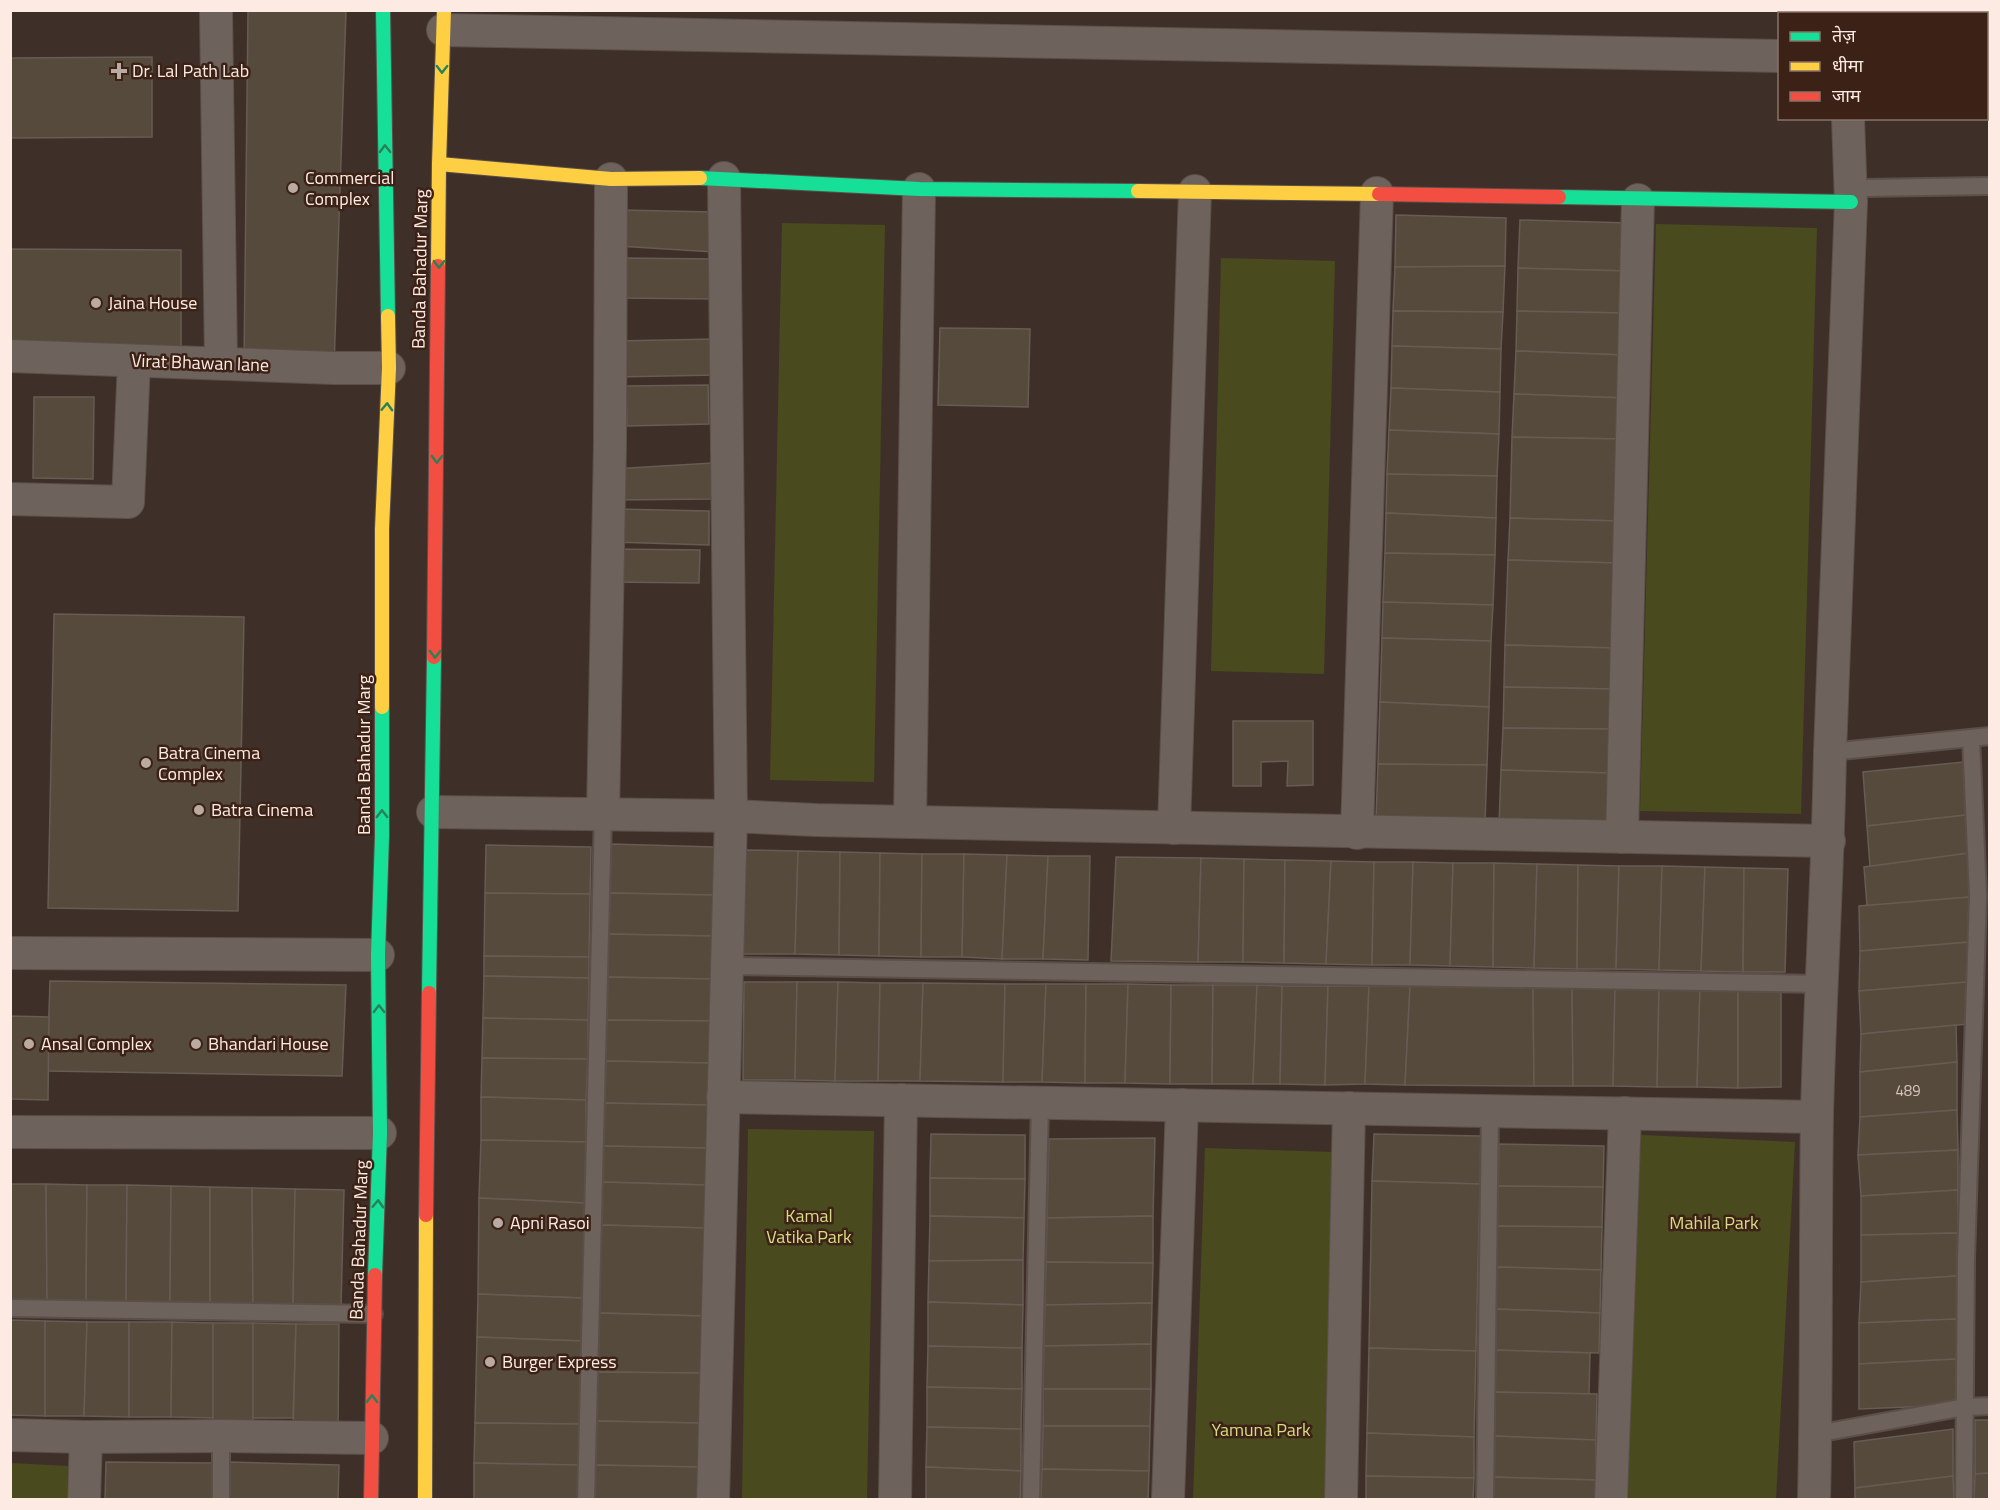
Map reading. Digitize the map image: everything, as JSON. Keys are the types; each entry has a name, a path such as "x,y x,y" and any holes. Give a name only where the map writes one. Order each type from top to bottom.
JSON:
{"street":[{"path":"216,10 221,363"},
{"name":"Banda Bahadur Marg","path":"371,1500 380,1133 378,955 382,837 382,529 389,368 383,10"},
{"path":"443,20 1778,56"},
{"name":"Banda Bahadur Marg","path":"425,1500 426,1159 434,812 443,20"},
{"path":"1814,1500 1817,1117 1851,202 1848,120"},
{"path":"440,164 611,179 724,178 919,189 1377,193 1638,200 1851,202"},
{"path":"712,1500 731,816 724,178"},
{"path":"603,815 610,444 611,179"},
{"path":"910,822 919,189"},
{"path":"1174,828 1195,191"},
{"path":"1357,833 1377,193"},
{"path":"1622,837 1638,200"},
{"name":"Virat Bhawan lane","path":"10,356 389,368"},
{"path":"10,499 128,502 134,361"},
{"path":"434,812 731,816 1357,833 1829,842"},
{"path":"10,953 378,955"},
{"path":"723,1097 1817,1117"},
{"path":"895,1500 901,1100"},
{"path":"1168,1500 1182,1105"},
{"path":"1341,1500 1349,1108"},
{"path":"1611,1500 1624,1113"},
{"path":"10,1132 380,1133"},
{"path":"10,1435 372,1438"},
{"path":"84,1500 86,1437"}],"lane":[{"path":"1851,202 1863,188 1989,186"},
{"path":"1830,752 1989,736"},
{"path":"1964,1500 1966,1246 1978,896 1971,738"},
{"path":"586,1500 603,815"},
{"path":"728,966 1821,984"},
{"path":"1031,1500 1040,1103"},
{"path":"1485,1500 1490,1111"},
{"path":"10,1308 374,1314"},
{"path":"1816,1434 1965,1407 1989,1406"},
{"path":"221,1436 221,1500"}],"green space":[{"path":"782,223 885,225 874,782 770,780"},
{"path":"1656,224 1817,228 1801,814 1640,811"},
{"path":"1221,258 1335,261 1324,674 1211,671"},
{"name":"Kamal Vatika Park","path":"748,1129 874,1131 867,1499 742,1499"},
{"name":"Mahila Park","path":"1641,1135 1795,1142 1776,1499 1626,1500"},
{"name":"Yamuna Park","path":"1205,1148 1333,1152 1325,1499 1193,1500"},
{"path":"11,1463 68,1466 67,1499 11,1499"}],"building":[{"name":"Commercial Complex","path":"248,10 346,10 334,368 244,365"},
{"path":"152,57 152,137 10,138 10,58"},
{"path":"620,210 713,212 714,252 618,246"},
{"path":"1396,215 1506,218 1505,266 1395,267"},
{"path":"1520,220 1630,223 1628,271 1518,268"},
{"name":"Jaina House","path":"10,249 181,250 181,362 10,355"},
{"path":"621,258 717,259 716,299 619,298"},
{"path":"1505,266 1503,312 1393,311 1395,267"},
{"path":"1518,268 1628,271 1627,313 1517,311"},
{"path":"1393,311 1503,312 1501,349 1392,346"},
{"path":"1517,311 1627,313 1625,355 1516,351"},
{"path":"940,328 1030,329 1028,407 938,405"},
{"path":"715,339 715,375 616,377 616,341"},
{"path":"1392,346 1501,349 1500,392 1391,388"},
{"path":"1516,351 1625,355 1624,398 1514,394"},
{"path":"708,385 709,424 627,426 626,386"},
{"path":"1391,388 1500,392 1499,434 1389,430"},
{"path":"1514,394 1624,398 1622,439 1512,437"},
{"path":"34,397 94,397 93,479 33,478"},
{"path":"1389,430 1499,434 1497,476 1387,474"},
{"path":"1512,437 1622,439 1620,521 1510,518"},
{"path":"712,463 712,499 611,500 613,469"},
{"path":"1387,474 1497,476 1496,518 1386,513"},
{"path":"614,509 709,511 709,545 613,542"},
{"path":"1386,513 1496,518 1495,555 1385,553"},
{"path":"1510,518 1620,521 1618,563 1508,560"},
{"path":"610,549 700,550 699,583 610,582"},
{"path":"1385,553 1495,555 1493,605 1383,602"},
{"path":"1508,560 1618,563 1615,648 1505,645"},
{"path":"1383,602 1493,605 1491,641 1382,638"},
{"name":"Batra Cinema Complex","path":"54,614 244,617 238,911 48,908"},
{"path":"1382,638 1491,641 1489,707 1380,702"},
{"path":"1505,645 1615,648 1613,689 1504,687"},
{"path":"1504,687 1613,689 1613,729 1503,728"},
{"path":"1380,702 1489,707 1487,765 1378,764"},
{"path":"1233,721 1313,721 1313,785 1287,786 1288,761 1261,762 1261,786 1233,786"},
{"path":"1503,728 1613,729 1611,773 1501,770"},
{"path":"1964,762 1966,815 1867,826 1863,772"},
{"path":"1378,764 1487,765 1485,823 1376,819"},
{"path":"1501,770 1611,773 1609,828 1499,824"},
{"path":"1966,815 1969,853 1870,867 1867,826"},
{"path":"611,844 715,847 713,895 610,893"},
{"path":"486,845 591,847 590,894 485,893"},
{"path":"745,850 798,851 795,954 743,954"},
{"path":"798,851 840,852 839,955 795,954"},
{"path":"840,852 880,853 879,956 839,955"},
{"path":"880,853 922,854 921,957 879,956"},
{"path":"1969,853 1970,897 1867,906 1864,867"},
{"path":"922,854 964,854 962,957 921,957"},
{"path":"964,854 1007,855 1002,959 962,957"},
{"path":"1007,855 1048,856 1043,959 1002,959"},
{"path":"1048,856 1090,856 1088,960 1043,959"},
{"path":"1116,857 1201,858 1198,962 1111,961"},
{"path":"1201,858 1244,859 1243,962 1198,962"},
{"path":"1244,859 1285,860 1284,963 1243,962"},
{"path":"1285,860 1331,861 1326,964 1284,963"},
{"path":"1331,861 1374,862 1372,965 1326,964"},
{"path":"1374,862 1413,862 1410,965 1372,965"},
{"path":"1413,862 1453,863 1450,966 1410,965"},
{"path":"1453,863 1494,863 1493,967 1450,966"},
{"path":"1494,863 1537,864 1534,968 1493,967"},
{"path":"1537,864 1578,865 1577,969 1534,968"},
{"path":"1578,865 1619,866 1616,969 1577,969"},
{"path":"1619,866 1662,866 1659,970 1616,969"},
{"path":"1662,866 1705,867 1701,971 1659,970"},
{"path":"1705,867 1744,868 1743,972 1701,971"},
{"path":"1744,868 1788,869 1785,972 1743,972"},
{"path":"485,893 590,894 589,957 484,956"},
{"path":"610,893 713,895 712,936 608,934"},
{"path":"1970,897 1970,942 1860,951 1859,906"},
{"path":"608,934 712,936 711,979 607,977"},
{"path":"1970,942 1968,982 1859,991 1860,951"},
{"path":"484,956 589,957 589,978 484,976"},
{"path":"484,976 589,978 588,1020 483,1018"},
{"path":"607,977 711,979 710,1021 606,1020"},
{"name":"Bhandari House","path":"50,981 346,985 342,1076 47,1071"},
{"path":"744,982 797,982 795,1080 743,1080"},
{"path":"797,982 838,982 835,1081 795,1080"},
{"path":"838,982 880,983 878,1081 835,1081"},
{"path":"1968,982 1968,1024 1861,1034 1859,991"},
{"path":"880,983 923,983 920,1081 878,1081"},
{"path":"923,983 1005,984 1003,1082 920,1081"},
{"path":"1005,984 1046,984 1042,1082 1003,1082"},
{"path":"1046,984 1086,984 1085,1083 1042,1082"},
{"path":"1086,984 1128,984 1125,1083 1085,1083"},
{"path":"1128,984 1171,985 1170,1084 1125,1083"},
{"path":"1171,985 1213,985 1212,1084 1170,1084"},
{"path":"1213,985 1257,985 1253,1084 1212,1084"},
{"path":"1257,985 1282,986 1280,1084 1253,1084"},
{"path":"1282,986 1328,986 1325,1085 1280,1084"},
{"path":"1328,986 1369,986 1365,1084 1325,1085"},
{"path":"1369,986 1410,986 1405,1085 1365,1084"},
{"path":"1410,986 1533,988 1534,1086 1405,1085"},
{"path":"1533,988 1572,988 1573,1086 1534,1086"},
{"path":"1572,988 1615,988 1613,1086 1573,1086"},
{"path":"1615,988 1659,988 1657,1087 1613,1086"},
{"path":"1659,988 1700,989 1697,1087 1657,1087"},
{"path":"1700,989 1738,989 1738,1088 1697,1087"},
{"path":"1738,989 1781,989 1781,1087 1738,1088"},
{"name":"Ansal Complex","path":"10,1016 49,1017 48,1100 10,1099"},
{"path":"483,1018 588,1020 588,1059 482,1058"},
{"path":"606,1020 710,1021 709,1063 606,1061"},
{"path":"1956,1025 1957,1062 1860,1072 1861,1034"},
{"path":"482,1058 588,1059 586,1100 481,1097"},
{"path":"606,1061 709,1063 708,1105 604,1103"},
{"path":"1957,1062 1957,1110 1860,1117 1860,1072"},
{"path":"481,1097 586,1100 586,1142 481,1140"},
{"path":"604,1103 708,1105 707,1148 603,1146"},
{"path":"1957,1110 1958,1150 1858,1155 1860,1117"},
{"path":"931,1134 1025,1135 1025,1179 930,1178"},
{"path":"1374,1134 1481,1136 1480,1184 1372,1181"},
{"path":"1155,1138 1153,1216 1047,1218 1049,1139"},
{"path":"481,1140 586,1142 585,1203 479,1198"},
{"path":"1499,1144 1604,1146 1603,1187 1498,1186"},
{"path":"603,1146 707,1148 706,1185 602,1182"},
{"path":"1958,1150 1958,1190 1861,1196 1858,1155"},
{"path":"930,1178 1025,1179 1024,1218 930,1216"},
{"path":"1372,1181 1480,1184 1476,1351 1369,1348"},
{"path":"602,1182 706,1185 705,1228 601,1225"},
{"path":"10,1184 46,1184 47,1301 10,1300"},
{"path":"46,1184 87,1185 86,1301 47,1301"},
{"path":"87,1185 127,1185 126,1302 86,1301"},
{"path":"127,1185 171,1186 170,1303 126,1302"},
{"path":"171,1186 210,1187 210,1304 170,1303"},
{"path":"1498,1186 1603,1187 1602,1227 1497,1226"},
{"path":"210,1187 252,1188 253,1305 210,1304"},
{"path":"252,1188 295,1189 293,1305 253,1305"},
{"path":"295,1189 344,1190 341,1306 293,1305"},
{"path":"1958,1190 1958,1233 1861,1235 1861,1196"},
{"path":"479,1198 585,1203 583,1298 478,1294"},
{"path":"930,1216 1024,1218 1023,1260 929,1261"},
{"path":"1153,1216 1153,1263 1046,1262 1047,1218"},
{"path":"601,1225 705,1228 703,1316 599,1313"},
{"path":"1497,1226 1602,1227 1601,1270 1496,1267"},
{"path":"1958,1233 1957,1276 1861,1282 1861,1235"},
{"path":"1023,1260 1023,1305 928,1302 929,1261"},
{"path":"1046,1262 1153,1263 1152,1303 1045,1305"},
{"path":"1496,1267 1601,1270 1600,1313 1495,1309"},
{"path":"1957,1276 1957,1319 1859,1323 1861,1282"},
{"path":"478,1294 583,1298 582,1341 477,1337"},
{"path":"928,1302 1023,1305 1022,1348 928,1346"},
{"path":"1152,1303 1151,1344 1044,1346 1045,1305"},
{"path":"1495,1309 1600,1313 1599,1353 1494,1350"},
{"path":"599,1313 703,1316 701,1373 598,1372"},
{"path":"1957,1319 1957,1359 1859,1364 1859,1323"},
{"path":"10,1320 45,1321 45,1416 10,1415"},
{"path":"45,1321 87,1322 84,1416 45,1416"},
{"path":"87,1322 129,1322 129,1417 84,1416"},
{"path":"129,1322 172,1322 171,1417 129,1417"},
{"path":"172,1322 213,1323 213,1418 171,1417"},
{"path":"213,1323 253,1323 253,1425 213,1425"},
{"path":"253,1323 296,1324 293,1418 253,1418"},
{"path":"296,1324 339,1324 338,1432 293,1432"},
{"path":"477,1337 582,1341 580,1424 475,1423"},
{"path":"1151,1344 1151,1389 1043,1389 1044,1346"},
{"path":"928,1346 1022,1348 1022,1389 927,1387"},
{"path":"1369,1348 1476,1351 1474,1437 1367,1433"},
{"path":"1494,1350 1590,1353 1589,1394 1493,1392"},
{"path":"1957,1359 1957,1405 1859,1409 1859,1364"},
{"path":"598,1372 701,1373 700,1423 596,1421"},
{"path":"927,1387 1022,1389 1021,1429 927,1427"},
{"path":"1043,1389 1151,1389 1150,1426 1043,1426"},
{"path":"1493,1392 1597,1394 1596,1440 1493,1436"},
{"path":"1975,1420 1990,1420 1990,1473 1975,1474"},
{"path":"596,1421 700,1423 699,1467 595,1465"},
{"path":"475,1423 580,1424 580,1465 474,1463"},
{"path":"1043,1426 1150,1426 1149,1471 1042,1469"},
{"path":"927,1427 1021,1429 1021,1471 926,1467"},
{"path":"1953,1429 1953,1476 1855,1488 1854,1442"},
{"path":"1367,1433 1474,1437 1474,1478 1366,1476"},
{"path":"1493,1436 1596,1440 1596,1480 1492,1477"},
{"path":"106,1462 212,1463 212,1500 105,1500"},
{"path":"228,1462 339,1465 338,1500 228,1500"},
{"path":"474,1463 580,1465 578,1500 474,1500"},
{"path":"595,1465 699,1467 698,1500 594,1500"},
{"path":"926,1467 1021,1471 1020,1500 926,1500"},
{"path":"1042,1469 1149,1471 1148,1500 1041,1500"},
{"path":"1990,1473 1990,1500 1974,1500 1975,1474"},
{"path":"1366,1476 1474,1478 1473,1500 1366,1500"},
{"path":"1953,1476 1954,1500 1855,1500 1855,1488"},
{"path":"1492,1477 1596,1480 1595,1500 1491,1500"}],"traffic: fast":[{"path":"383,10 388,316"},
{"path":"700,178 919,189 1138,191"},
{"path":"1559,197 1851,202"},
{"path":"429,993 434,657"},
{"path":"375,1275 380,1133 378,955 382,837 382,707"}],"traffic: slow":[{"path":"438,266 444,10"},
{"path":"439,164 611,179 700,178"},
{"path":"1138,191 1379,194"},
{"path":"382,707 382,529 389,368 388,316"},
{"path":"425,1500 426,1215"}],"traffic: jam":[{"path":"1379,194 1559,197"},
{"path":"434,657 438,266"},
{"path":"426,1215 429,993"},
{"path":"371,1500 375,1275"}],"place":[{"name":"Dr. Lal Path Lab","path":"119,71"},
{"name":"Commercial Complex","path":"293,188"},
{"name":"Jaina House","path":"96,303"},
{"name":"Batra Cinema Complex","path":"146,763"},
{"name":"Batra Cinema","path":"199,810"},
{"name":"Ansal Complex","path":"29,1044"},
{"name":"Bhandari House","path":"196,1044"},
{"name":"Apni Rasoi","path":"498,1223"},
{"name":"Burger Express","path":"490,1362"}]}
